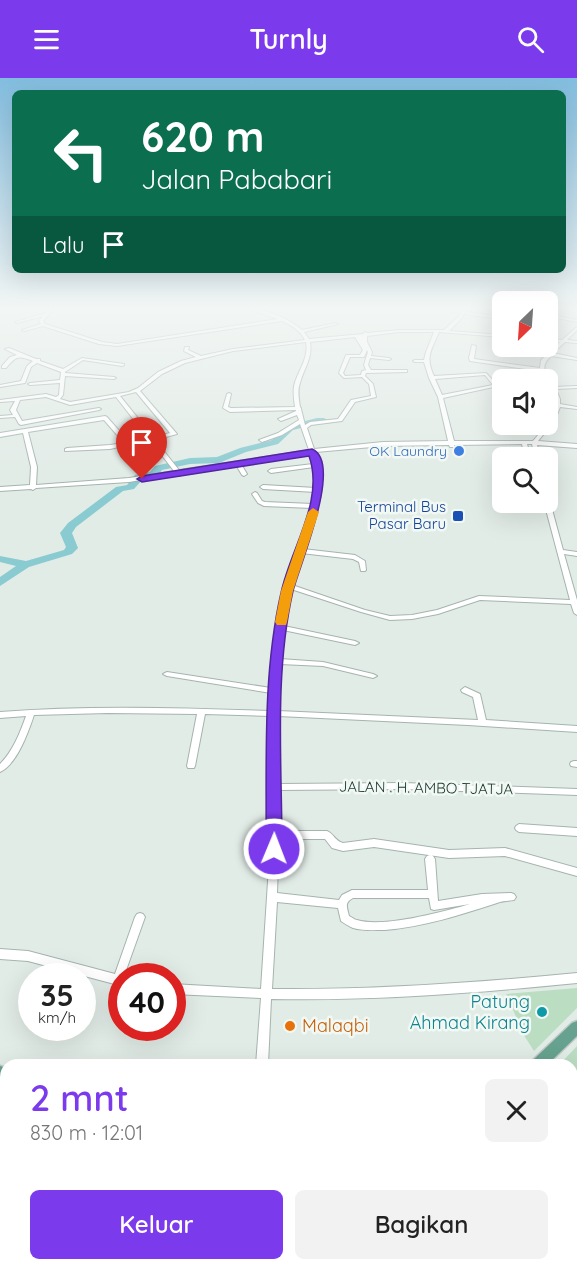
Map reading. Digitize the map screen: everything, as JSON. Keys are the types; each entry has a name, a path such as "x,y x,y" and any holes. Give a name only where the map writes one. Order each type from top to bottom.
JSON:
{"main road":[{"path":"544,1059 577,1027"}],"street":[{"path":"4,367 7,364"},
{"path":"0,386 22,382 29,366 33,364"},
{"path":"46,364 64,372 114,378"},
{"path":"57,399 61,395 64,372 77,364"},
{"path":"111,364 122,365"},
{"path":"0,401 46,395 68,404 93,400 137,391 160,373 183,364"},
{"path":"262,1059 272,897 276,661 280,627 289,586 318,490 317,465 302,425 296,398 297,382 307,364"},
{"path":"262,440 302,425 340,420 352,402 374,397 371,384 363,376 344,377 341,373 345,364"},
{"path":"366,364 369,371"},
{"path":"428,364 431,378 440,396 452,444"},
{"path":"486,374 491,364 542,369 543,364"},
{"path":"64,372 86,371"},
{"path":"363,376 364,372 369,371 405,371"},
{"path":"431,378 486,374"},
{"path":"486,374 492,381"},
{"path":"30,384 63,381"},
{"path":"440,396 492,387"},
{"path":"558,388 577,387"},
{"path":"67,450 128,444 174,434 137,391"},
{"path":"229,394 224,405 230,410 299,410"},
{"path":"354,394 361,399"},
{"path":"117,395 179,474"},
{"path":"18,399 13,410 15,416 20,422 27,423 99,409"},
{"path":"93,400 105,418 128,444"},
{"path":"558,400 560,405"},
{"path":"560,405 577,408"},
{"path":"534,444 560,405"},
{"path":"281,419 299,410"},
{"path":"2,417 15,416"},
{"path":"0,435 105,418"},
{"path":"25,432 34,467 33,488"},
{"path":"0,489 142,479 312,452 452,444 577,446"},
{"path":"238,463 244,474"},
{"path":"270,471 317,465"},
{"path":"263,487 318,490"},
{"path":"255,494 264,504 315,506"},
{"path":"550,513 576,602 577,613"},
{"path":"299,551 355,557 362,561 363,570"},
{"path":"561,552 577,554"},
{"path":"289,586 390,618 438,612 479,598 576,602"},
{"path":"280,627 355,643"},
{"path":"276,661 323,664 373,676"},
{"path":"167,674 275,690"},
{"path":"465,690 477,696 483,723"},
{"path":"0,715 114,709 202,711 577,729"},
{"path":"191,766 202,711"},
{"path":"0,769 7,763 28,725 31,712"},
{"name":"JALAN . H. AMBO TJATJA","path":"275,787 395,786 577,792"},
{"path":"519,828 577,832"},
{"path":"274,835 327,835 335,845 343,847 374,843 449,854 505,852 577,872"},
{"path":"430,859 432,894 437,911"},
{"path":"432,894 352,894 345,898 342,904 344,918 357,926 412,924 437,911 485,904 495,899 511,897"},
{"path":"272,897 342,904"},
{"path":"125,963 140,917"},
{"path":"0,954 28,956 108,977"},
{"path":"186,990 266,994 390,993 577,978"}],"green space":[{"path":"577,988 577,1008 534,1051 525,1037 506,994"},
{"path":"577,1046 577,1059 565,1059"}],"waterway":[{"path":"25,565 68,552 72,548 66,533 72,525 120,489 130,487 139,477 153,475 159,468 190,461 219,460 243,450 275,442 290,428 310,422 324,421"},
{"path":"0,559 25,565"},
{"path":"0,582 25,565"}],"slow traffic":[{"path":"281,622 287,591 313,512"}],"place":[{"name":"OK Laundry","path":"459,451"},
{"name":"Terminal Bus Pasar Baru","path":"458,516"},
{"name":"Patung Ahmad Kirang","path":"542,1012"},
{"name":"Malaqbi","path":"290,1026"}],"route":[{"path":"142,479 312,452 317,465 318,493 287,591 277,650 274,714 274,849"}]}
